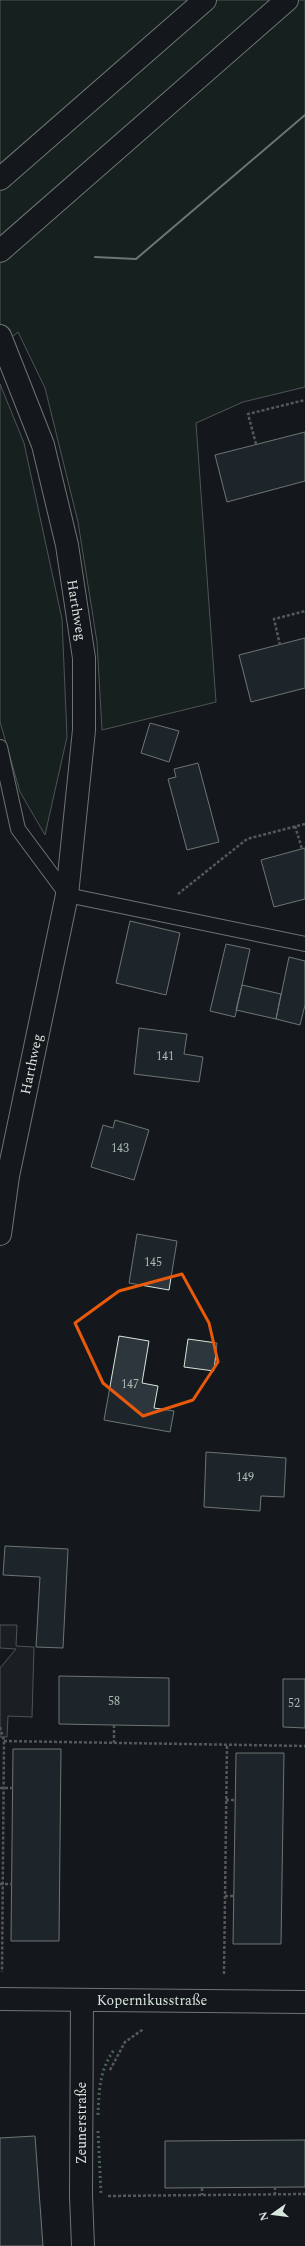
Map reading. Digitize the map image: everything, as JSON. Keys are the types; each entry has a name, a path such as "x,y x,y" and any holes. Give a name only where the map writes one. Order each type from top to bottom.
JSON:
{"main road":[{"path":"0,179 205,0"},
{"path":"0,251 288,0"},
{"name":"Harthweg","path":"0,336 43,445 67,545 84,658 84,730 67,895 8,1176 0,1234"},
{"name":"Kopernikusstraße","path":"1,1999 305,2002"},
{"name":"Zeunerstraße","path":"82,2000 80,2196 83,2246"}],"lane":[{"path":"0,747 18,829 67,895 305,944"}],"path":[{"path":"256,444 248,414 305,400"},
{"path":"280,645 274,619 305,611"},
{"path":"154,913 248,839 305,824"},
{"path":"295,826 302,849"},
{"path":"114,1725 114,1743"},
{"path":"0,1727 4,1741 1,1884 1,1999"},
{"path":"4,1741 305,1746"},
{"path":"223,2001 227,1745"},
{"path":"0,1788 13,1788"},
{"path":"226,1800 236,1800"},
{"path":"1,1884 12,1884"},
{"path":"225,1896 234,1896"},
{"path":"109,2075 125,2042 142,2030 145,2000"},
{"path":"275,2187 275,2194"},
{"path":"106,2188 107,2203"},
{"path":"202,2188 202,2195"},
{"path":"106,2196 305,2194"}],"highlighted area":[{"path":"182,1274 209,1323 218,1362 193,1400 143,1416 103,1383 75,1323 119,1291"}],"green space":[{"path":"0,0 305,0 305,387 243,402 196,423 216,702 102,730 97,642 78,522 45,388 18,332 0,347"},
{"path":"0,384 24,443 62,619 67,737 45,835 20,792 0,722"}],"shaded area":[{"path":"0,1625 17,1625 16,1646 34,1647 32,1717 8,1716 7,1737 0,1737 0,1668 16,1649 0,1648"}],"building":[{"path":"305,432 305,481 227,502 215,455"},
{"path":"305,638 305,688 251,702 239,655"},
{"path":"150,723 179,731 169,762 141,753"},
{"path":"198,763 219,842 187,850 168,779 176,777 174,769"},
{"path":"305,848 305,899 274,907 261,860"},
{"path":"130,921 180,933 166,995 116,983"},
{"path":"226,944 250,949 235,1017 210,1011"},
{"path":"289,957 305,961 305,1005 300,1025 276,1019"},
{"path":"242,985 281,994 276,1019 236,1010"},
{"path":"139,1028 187,1034 184,1054 203,1057 199,1082 134,1074"},
{"path":"115,1120 149,1130 134,1180 91,1167 103,1125 113,1128"},
{"path":"137,1234 177,1241 169,1290 129,1283"},
{"path":"119,1336 149,1341 142,1383 158,1386 154,1408 174,1411 170,1432 104,1420"},
{"path":"188,1339 217,1343 214,1371 184,1367"},
{"path":"206,1452 286,1458 284,1497 261,1496 260,1511 204,1507"},
{"path":"5,1546 68,1549 63,1648 36,1647 40,1577 3,1575"},
{"path":"59,1676 169,1678 169,1726 59,1724"},
{"path":"283,1679 305,1679 305,1728 283,1727"},
{"path":"13,1749 61,1749 59,1941 11,1941"},
{"path":"236,1753 284,1753 281,1944 233,1944"},
{"path":"35,2136 43,2246 0,2246 0,2138"},
{"path":"305,2140 305,2187 165,2188 165,2141"}],"hedge":[{"path":"98,2115 101,2081 105,2066 114,2050"},
{"path":"98,2131 101,2194"}],"wall":[{"path":"95,257 136,259 305,115"}]}
